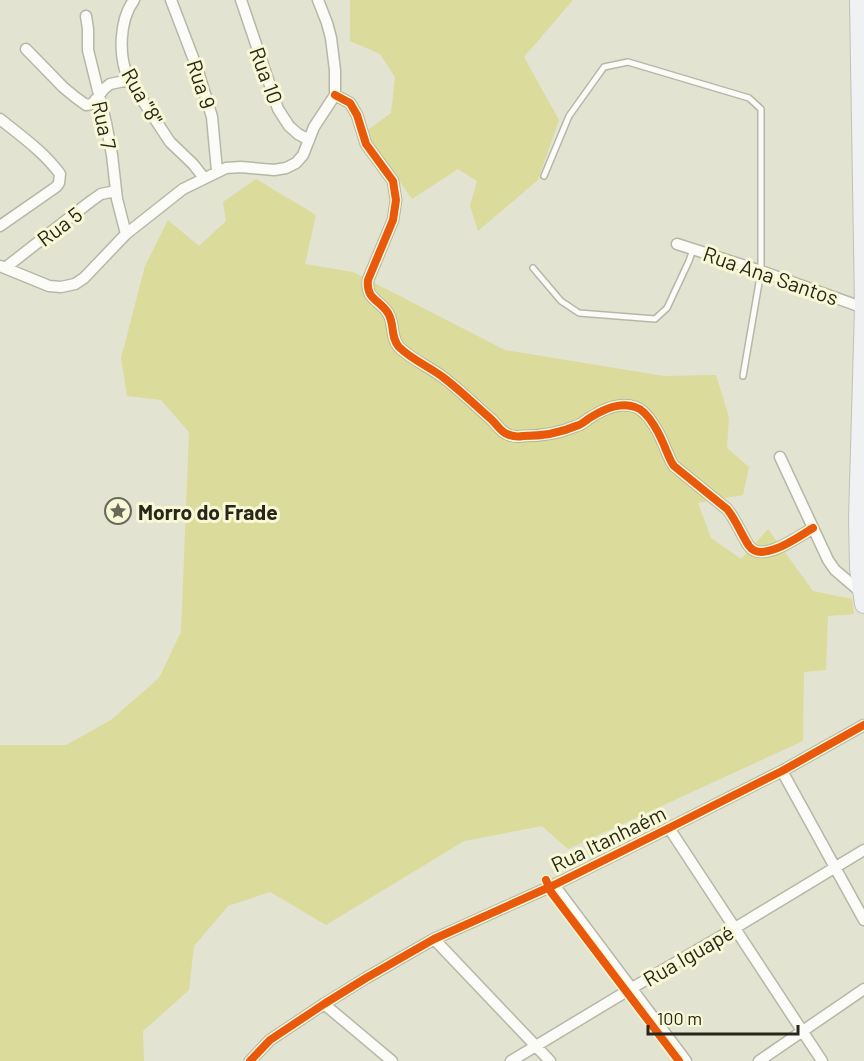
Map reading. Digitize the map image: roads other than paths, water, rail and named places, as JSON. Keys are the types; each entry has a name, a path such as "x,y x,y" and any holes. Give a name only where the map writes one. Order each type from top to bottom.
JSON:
{"main road":[{"path":"859,0 864,307 858,519 859,568 863,598"}],"street":[{"name":"Rua \"8\"","path":"134,0 125,18 123,35 125,72 170,142 193,164 200,181"},
{"name":"Rua 9","path":"171,0 213,117 217,171"},
{"name":"Rua 10","path":"241,0 278,109 289,126 309,140"},
{"path":"2,267 49,286 75,284 84,278 126,234 183,189 226,168 274,170 296,163 303,155 314,127 335,95 331,38 318,0"},
{"name":"Rua 7","path":"86,16 88,50 109,139 117,199 126,234"},
{"path":"26,49 63,87 89,105 110,84 129,80"},
{"path":"335,95 350,103 357,115 366,144 393,181 395,211 368,280 368,287 370,295 389,314 394,340 410,356 447,379 500,429 512,435 522,437 563,431 579,426 589,418 612,407 625,405 636,407 648,416 674,466 727,509 752,550 759,552 773,550 813,528"},
{"path":"0,119 26,140 60,174 56,187 0,226"},
{"name":"Rua 5","path":"2,267 101,194 116,191"},
{"name":"Rua Ana Santos","path":"677,244 864,307"},
{"path":"780,457 823,550 835,570 863,598"},
{"name":"Rua Itanhaém","path":"249,1061 270,1041 324,1004 434,939 554,885 669,828 782,771 864,725"},
{"path":"782,771 864,920"},
{"path":"669,828 822,1061"},
{"name":"Rua Iguapé","path":"511,1061 864,850"},
{"path":"554,885 686,1061"},
{"path":"434,939 550,1061"},
{"path":"759,1061 864,989"},
{"path":"324,1004 392,1061"}],"lane":[{"path":"544,176 569,116 604,67 628,62 749,98 761,109 761,271 743,375"},
{"path":"533,268 561,301 579,313 655,319 667,308 693,249"}],"place":[{"name":"Morro do Frade","path":"118,511"}]}
